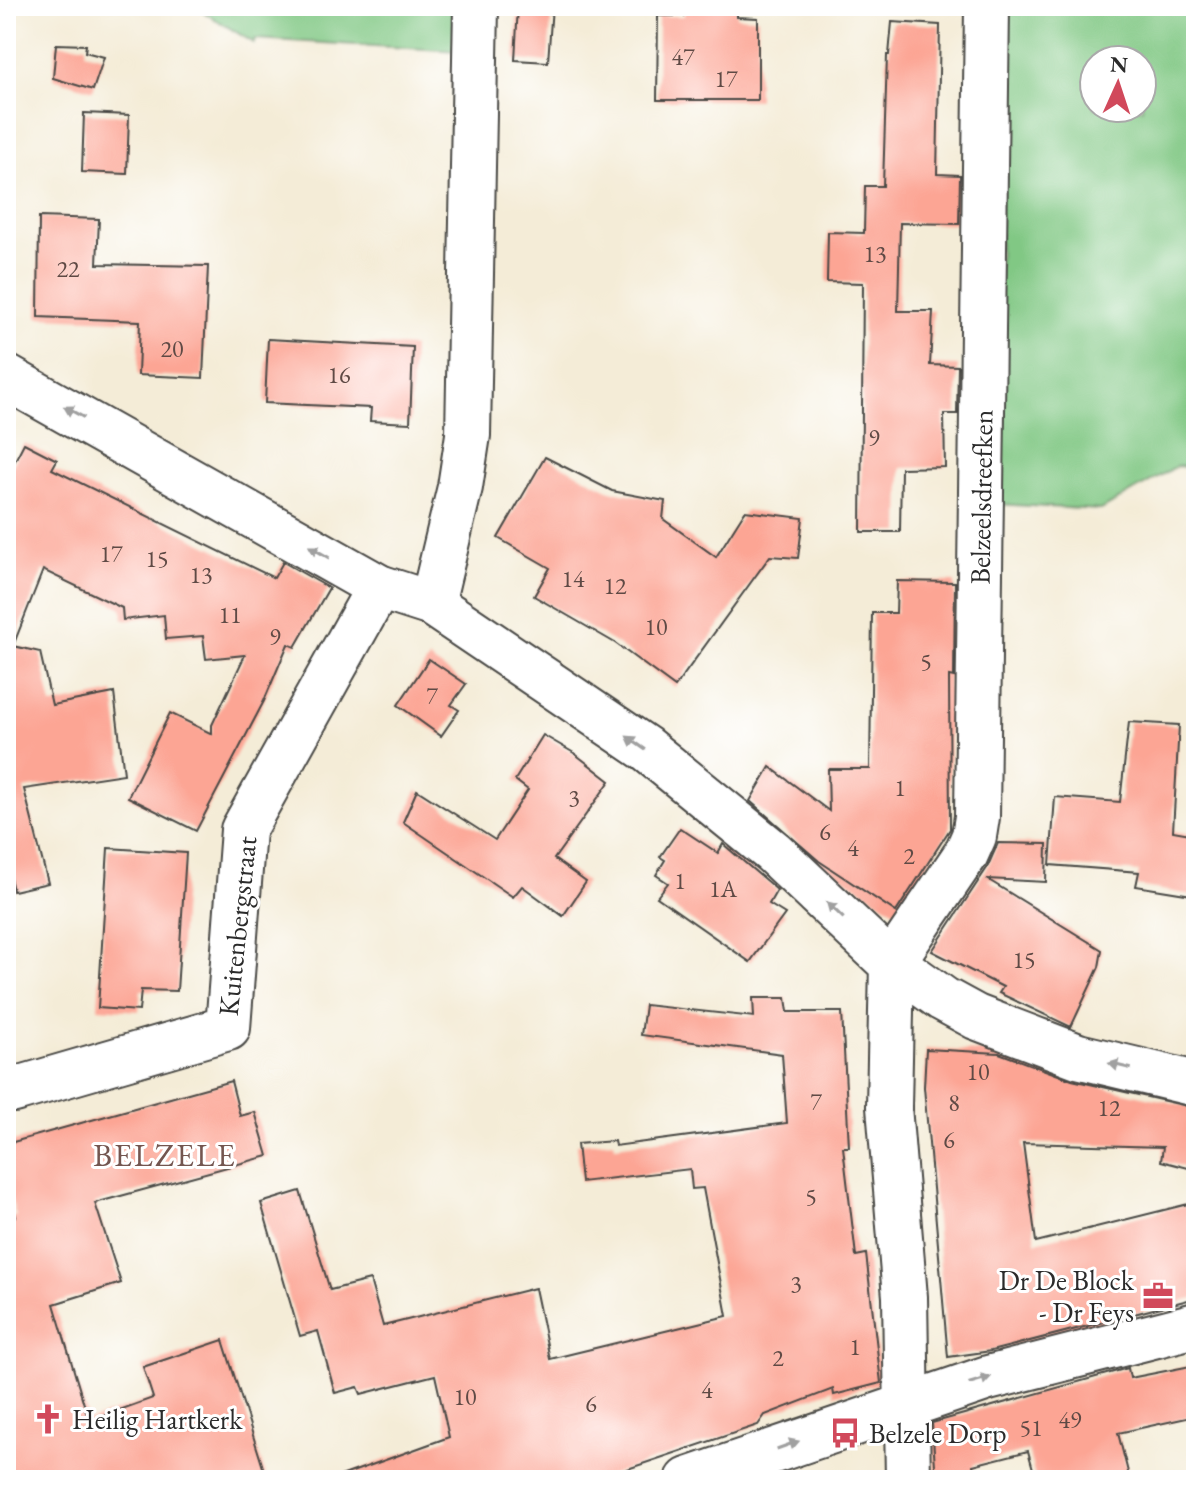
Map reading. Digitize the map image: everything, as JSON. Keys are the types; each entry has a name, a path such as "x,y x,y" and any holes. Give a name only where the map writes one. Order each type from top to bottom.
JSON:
{"street":[{"path":"432,604 460,487 468,435 476,6"},
{"name":"Belzeelsdreefken","path":"892,963 966,854 977,817 987,6"},
{"path":"6,377 379,587 432,604 645,748 773,852 892,963 943,999 976,1017 1078,1056 1196,1084"},
{"name":"Kuitenbergstraat","path":"14,1090 228,1028 243,830 379,587"},
{"path":"892,963 889,1107 905,1297 908,1480"},
{"path":"688,1480 905,1403 988,1378 1196,1325"}],"green space":[{"path":"194,6 458,6 458,51 255,39 254,43"},
{"path":"1003,6 1196,6 1196,468 1177,466 1101,510 996,504"}],"building":[{"path":"518,6 552,6 548,62 515,60"},
{"path":"684,6 737,6 737,17 758,18 758,100 657,100 658,16 684,16"},
{"path":"892,22 940,25 937,174 960,175 959,224 900,223 898,311 933,311 930,365 958,366 957,414 944,414 945,467 901,468 900,532 861,532 863,283 827,282 828,232 864,233 865,186 883,186 887,55"},
{"path":"56,44 86,45 85,52 104,57 93,90 53,78"},
{"path":"84,113 129,115 127,174 82,172"},
{"path":"39,217 99,219 97,264 208,266 203,378 138,375 140,321 38,317"},
{"path":"268,339 413,347 410,423 370,421 371,408 265,403"},
{"path":"24,443 57,460 52,469 274,578 283,562 329,588 295,647 288,644 264,701 196,831 128,797 170,713 212,734 212,725 245,655 206,659 203,636 166,639 164,615 123,620 122,608 43,570 13,646 40,652 52,705 114,693 124,774 24,789 48,883 13,891 6,859 6,478"},
{"path":"545,457 612,491 665,501 663,519 716,557 745,511 803,518 798,558 770,556 675,687 615,643 534,596 550,568 498,538"},
{"path":"897,581 955,582 954,677 949,676 950,829 896,912 819,861 750,801 770,767 829,811 828,769 870,769 872,613 896,613"},
{"path":"429,659 466,684 451,705 459,710 441,736 398,705"},
{"path":"1129,722 1179,725 1173,831 1196,835 1192,895 1136,886 1139,872 1050,865 1055,797 1120,802"},
{"path":"543,735 574,753 610,781 554,859 586,882 563,916 522,886 513,897 403,822 417,790 495,840 528,790 515,780"},
{"path":"680,828 718,853 723,844 777,890 769,904 785,914 750,962 657,897 668,883 656,875 665,860 660,857"},
{"path":"998,843 1047,844 1046,882 987,879 1102,950 1099,967 1071,1027 999,993 1003,987 932,951 987,868"},
{"path":"108,848 186,853 177,991 141,990 139,1011 98,1008"},
{"path":"753,998 786,998 788,1012 842,1012 849,1147 843,1147 856,1256 866,1254 881,1383 834,1395 833,1389 765,1415 758,1425 595,1480 342,1480 341,1476 449,1437 435,1375 361,1394 358,1387 335,1393 318,1331 300,1336 261,1203 300,1191 330,1290 370,1280 383,1326 535,1288 550,1359 727,1316 703,1188 692,1189 690,1169 581,1182 577,1144 614,1141 615,1146 787,1123 782,1054 641,1035 645,1005 754,1017"},
{"path":"926,1049 999,1053 1072,1080 1196,1108 1196,1170 1161,1161 1163,1147 1023,1143 1036,1242 1196,1202 1196,1298 991,1351 948,1357 924,1087"},
{"path":"231,1081 240,1116 255,1112 268,1156 95,1203 121,1283 54,1304 89,1421 153,1398 143,1367 223,1340 267,1480 6,1480 6,1219 16,1216 6,1183 6,1144"},
{"path":"1196,1365 1196,1416 1118,1433 1130,1480 1036,1480 1028,1451 973,1465 975,1480 936,1480 932,1423 1128,1368 1130,1378"}],"place":[{"name":"Dr De Block - Dr Feys","path":"1158,1296"},
{"name":"Heilig Hartkerk","path":"48,1419"},
{"name":"Belzele Dorp","path":"845,1433"}],"district":[{"name":"BELZELE","path":"165,1155"}]}
